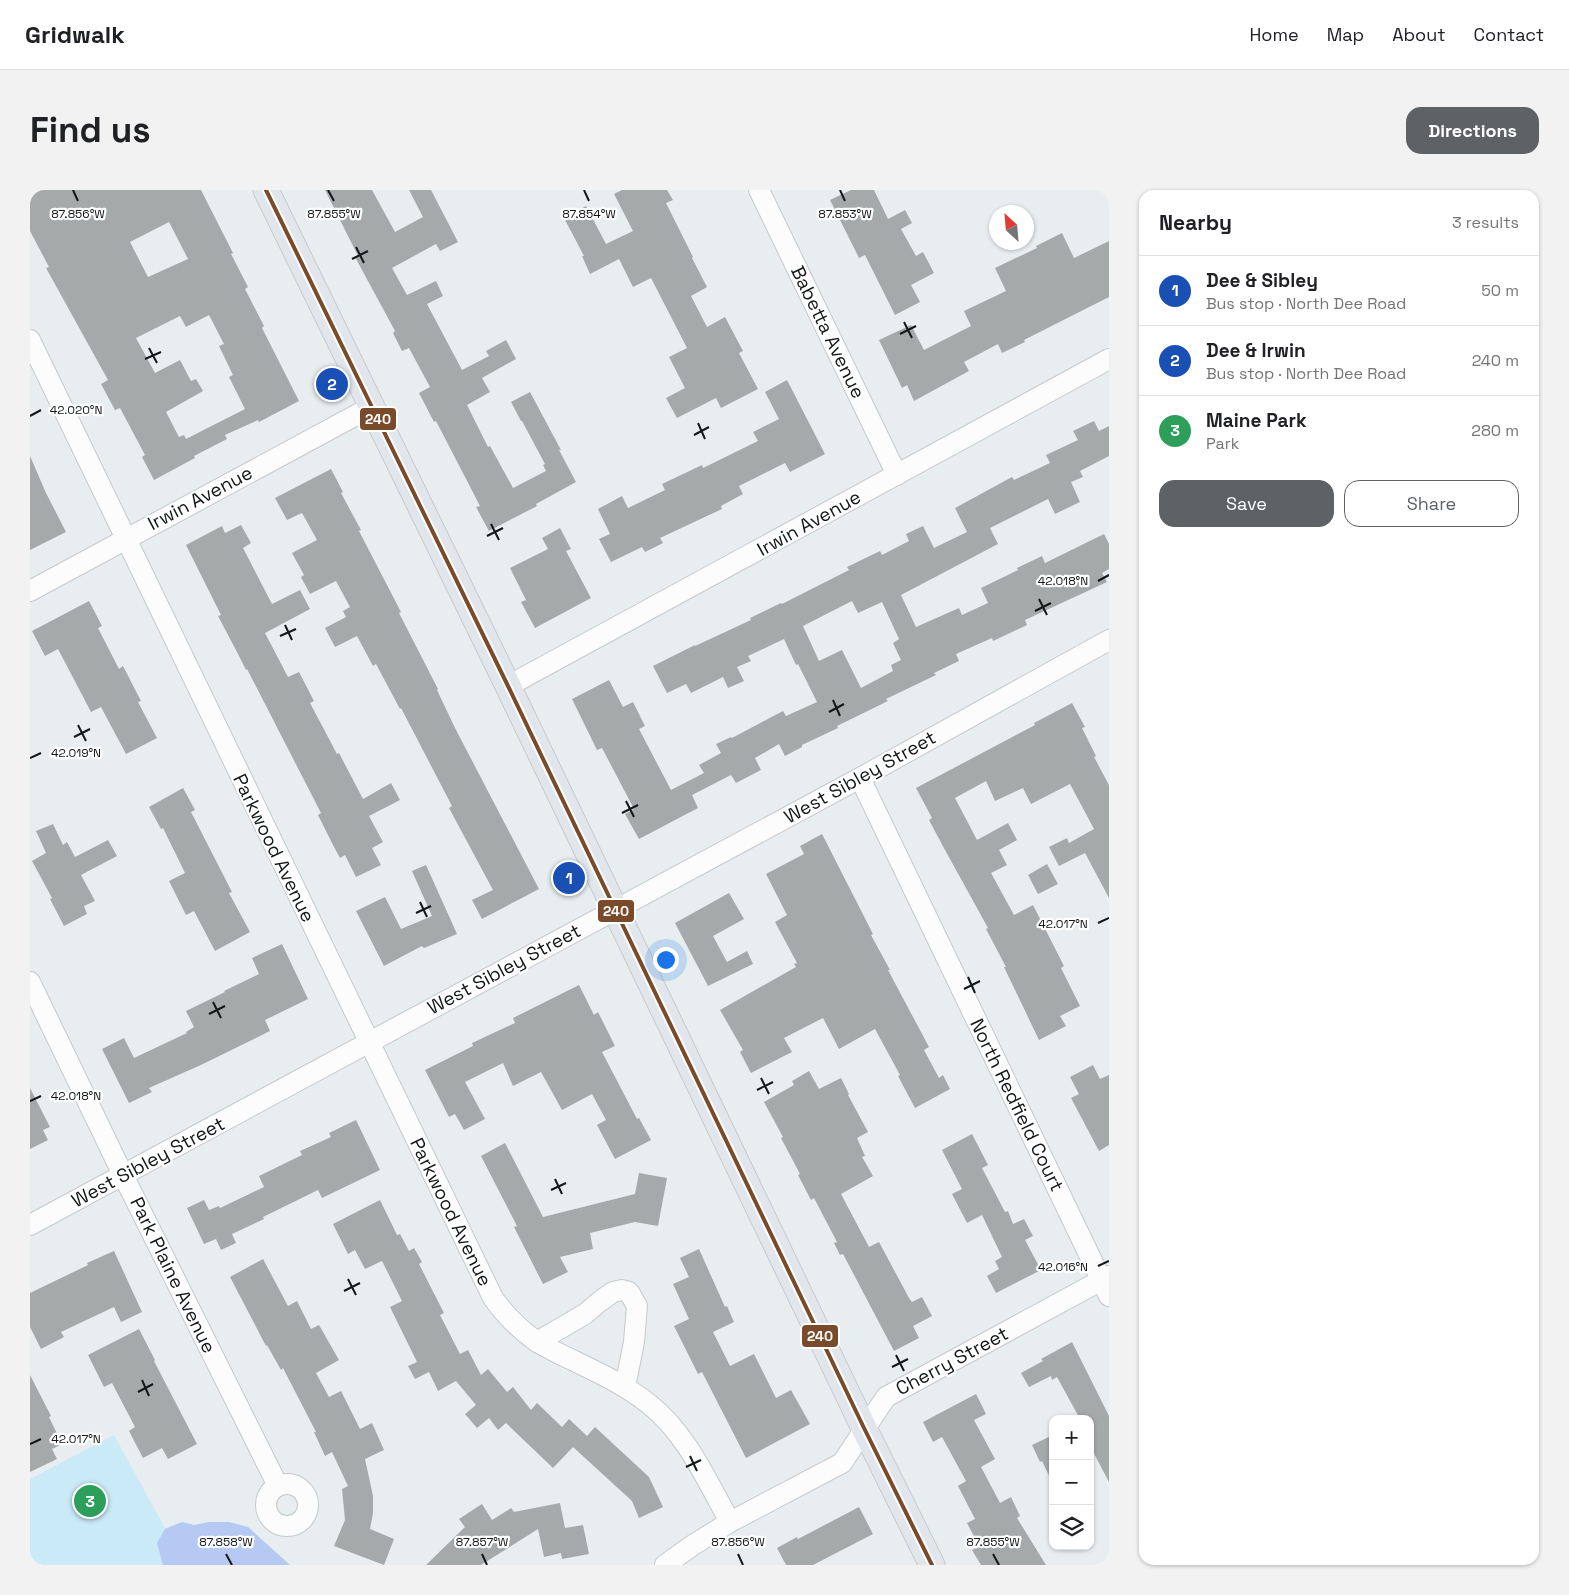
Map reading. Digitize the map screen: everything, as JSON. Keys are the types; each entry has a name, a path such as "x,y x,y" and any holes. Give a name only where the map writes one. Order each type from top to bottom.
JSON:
{"main road":[{"path":"266,190 508,686 614,910 932,1565"}],"street":[{"name":"Babetta Avenue","path":"759,190 897,475"},
{"name":"Parkwood Avenue","path":"30,340 493,1298 504,1313 537,1342 609,1378 651,1405 670,1424 691,1452 730,1522"},
{"name":"Irwin Avenue","path":"508,686 1109,359"},
{"name":"Irwin Avenue","path":"30,590 371,407"},
{"name":"West Sibley Street","path":"30,1226 614,910 1107,647"},
{"name":"North Redfield Court","path":"860,778 1106,1284"},
{"name":"Park Plaine Avenue","path":"30,982 123,1175 278,1486"},
{"name":"Cherry Street","path":"665,1565 730,1522 842,1463 886,1397 1106,1284"},
{"path":"537,1342 585,1314 613,1292 622,1290 629,1292 637,1306 634,1342 625,1387"}],"shaded area":[{"path":"114,1435 165,1528 182,1522 194,1525 209,1522 229,1522 248,1527 290,1565 30,1565 30,1479"}],"water":[{"path":"182,1522 194,1525 209,1522 229,1522 248,1527 290,1565 163,1565 157,1543 165,1529"}],"building":[{"path":"30,190 201,190 233,253 231,254 248,287 245,289 264,326 262,328 299,401 259,422 258,420 225,435 227,439 154,480 142,457 145,455 120,408 115,410 101,384 108,380 46,268 49,267 30,231","holes":["169,222 188,259 148,277 130,242","209,315 224,344 219,346 233,375 229,377 245,409 186,439 184,435 179,437 166,412 203,391 196,379 191,381 180,360 155,373 136,338 180,316 186,327"]},
{"path":"325,190 372,190 395,232 423,217 409,190 431,190 458,242 440,251 436,244 392,268 407,295 436,281 443,296 427,304 462,370 489,356 486,351 506,340 516,359 482,378 490,392 467,405 488,447 490,446 513,488 546,471 543,465 545,464 511,402 530,392 576,482 536,504 537,506 489,531 476,507 480,506 436,421 434,422 419,393 430,387 409,348 402,351 393,333 395,331 355,257 358,256"},
{"path":"622,190 667,190 673,200 666,203 707,287 691,296 707,327 725,317 743,351 739,353 758,389 721,408 716,398 677,418 666,398 685,388 669,357 687,348 651,278 633,287 619,259 590,274 582,256 584,256 564,218 586,206 606,244 633,231 614,194"},
{"path":"851,190 874,190 888,219 905,210 912,223 901,229 916,256 923,252 934,273 911,285 920,302 895,315 865,255 859,258 830,200"},
{"path":"1062,233 1074,258 1109,241 1109,297 1002,353 998,344 964,362 969,371 914,401 907,385 902,388 879,340 911,325 924,350 971,326 964,311 1006,291 995,268 1034,250 1037,248 1036,246"},
{"path":"787,380 825,454 790,472 785,463 739,486 743,494 721,506 722,509 660,538 663,543 645,552 642,547 611,562 599,539 610,534 598,509 622,496 628,508 665,490 662,484 702,465 703,468 758,441 753,432 779,419 765,392"},
{"path":"1094,421 1099,431 1109,426 1109,456 1080,471 1083,477 1071,482 1080,502 1055,514 1048,499 990,528 998,544 901,595 916,627 959,608 962,615 988,603 981,588 1042,556 1045,563 1104,534 1109,544 1109,569 1102,573 1107,582 1025,620 1027,625 993,641 992,638 956,654 959,661 934,673 936,675 886,699 888,701 837,726 838,728 802,745 802,747 785,756 779,744 755,758 761,770 736,783 731,775 692,795 698,808 639,839 625,814 634,809 602,748 597,750 572,699 609,680 623,707 633,702 645,726 639,729 671,790 704,773 699,765 721,753 716,744 732,738 783,711 786,716 817,702 784,639 748,656 751,661 737,667 744,681 728,688 723,677 691,693 686,684 667,693 653,666 751,620 750,618 849,570 847,567 880,551 882,555 909,541 906,534 923,526 934,548 967,532 955,508 1012,477 1014,480 1050,463 1046,455 1078,440 1073,431","holes":["852,601 858,613 882,602 899,639 893,643 901,660 891,665 893,671 861,688 842,650 819,661 803,626"]},
{"path":"30,456 66,532 30,550"},
{"path":"331,469 343,492 341,493 361,530 359,531 401,612 399,613 438,689 455,728 539,889 482,919 472,900 493,890 449,808 452,806 401,708 376,664 373,666 357,636 335,647 325,628 346,617 343,611 350,607 336,581 310,594 301,577 304,575 292,553 317,540 302,513 287,520 275,498"},
{"path":"241,525 251,543 243,548 272,604 300,590 310,609 265,633 288,677 299,672 314,701 310,703 363,799 391,783 400,800 369,816 383,842 372,848 381,865 356,877 345,855 340,858 334,847 318,815 321,813 218,616 221,615 186,545 222,526 225,533"},
{"path":"560,528 571,549 566,551 591,598 535,628 521,602 526,600 510,568 548,549 542,538"},
{"path":"89,601 102,626 98,628 119,669 123,666 141,701 138,702 157,738 126,754 101,707 91,712 58,649 45,656 32,631"},
{"path":"1072,703 1085,727 1082,728 1096,756 1094,757 1109,785 1109,898 1085,853 1059,866 1049,847 1067,838 1069,843 1094,829 1070,784 1031,804 1023,788 995,801 986,781 955,798 977,840 1008,823 1017,840 999,850 1007,865 991,873 1014,915 1033,905 1064,966 1061,968 1080,1006 1060,1016 1066,1026 1039,1040 1004,967 1006,967 986,929 988,928 929,820 932,818 916,788 1035,725 1034,723"},
{"path":"183,788 195,810 191,812 232,892 229,893 250,932 215,951 194,911 186,915 169,881 185,873 163,828 161,829 149,807"},
{"path":"53,824 63,845 67,842 75,857 108,840 117,856 81,875 95,901 84,906 87,914 64,926 50,899 52,898 32,861 46,853 36,831"},
{"path":"822,834 873,934 871,935 890,970 888,970 929,1047 924,1050 939,1078 943,1075 950,1089 915,1108 898,1076 900,1075 875,1029 839,1049 823,1018 784,1038 792,1052 751,1073 740,1052 743,1050 720,1010 796,967 794,964 797,963 775,922 787,915 766,874 804,854 800,846"},
{"path":"1047,864 1058,884 1038,894 1028,875"},
{"path":"426,865 457,934 424,948 422,946 384,966 356,911 385,897 401,929 432,916 412,871"},
{"path":"729,893 744,919 713,936 727,962 747,951 753,964 708,986 675,923"},
{"path":"282,944 308,999 265,1020 270,1031 149,1088 152,1092 129,1103 102,1049 124,1038 134,1058 187,1033 194,1027 186,1011 259,974 252,958"},
{"path":"579,985 594,1015 598,1012 615,1046 602,1052 637,1119 639,1118 651,1140 615,1159 597,1125 606,1120 592,1094 562,1110 541,1072 513,1086 503,1063 465,1082 485,1119 464,1130 455,1114 449,1117 425,1070 473,1046 472,1043 515,1023 513,1018"},
{"path":"1093,1065 1100,1079 1109,1075 1109,1145 1099,1151 1071,1098 1079,1094 1070,1077"},
{"path":"809,1071 819,1089 841,1078 868,1132 857,1138 865,1156 862,1157 873,1176 841,1194 869,1247 879,1242 909,1298 912,1302 922,1297 932,1316 913,1326 919,1338 894,1351 843,1254 840,1255 834,1243 837,1242 814,1198 811,1200 781,1138 783,1137 764,1102 794,1085 792,1081"},
{"path":"30,1088 50,1127 43,1130 48,1140 30,1149"},
{"path":"356,1120 380,1170 322,1198 318,1190 263,1217 264,1219 232,1234 236,1243 221,1250 216,1239 204,1244 187,1208 204,1200 209,1210 219,1206 220,1208 264,1187 259,1176 302,1155 300,1151 331,1137 329,1133"},
{"path":"972,1134 988,1165 982,1168 1005,1212 1008,1211 1013,1224 1024,1219 1033,1236 1025,1240 1041,1270 996,1293 987,1276 999,1269 995,1261 1002,1257 982,1215 967,1223 952,1194 962,1189 942,1150"},
{"path":"505,1143 543,1217 635,1194 639,1173 667,1178 658,1226 635,1222 590,1233 593,1249 560,1257 568,1272 543,1284 514,1227 517,1226 481,1156"},
{"path":"380,1200 397,1235 400,1234 409,1251 414,1248 422,1262 419,1264 444,1313 440,1315 460,1354 468,1350 481,1375 488,1369 507,1392 513,1387 531,1410 537,1403 562,1427 569,1419 587,1436 595,1427 649,1477 663,1507 639,1518 632,1501 573,1447 553,1468 506,1423 498,1430 489,1418 477,1428 465,1414 476,1405 456,1381 438,1391 429,1372 415,1379 408,1366 417,1362 390,1307 402,1301 382,1261 365,1269 355,1250 348,1254 333,1224"},
{"path":"699,1249 725,1307 727,1306 734,1322 713,1332 730,1366 754,1354 776,1398 791,1390 810,1424 746,1458 702,1372 698,1374 674,1326 689,1319 673,1284 689,1277 680,1258"},
{"path":"114,1251 142,1312 121,1322 114,1307 61,1332 64,1337 41,1349 30,1327 30,1293"},
{"path":"263,1259 288,1306 297,1301 311,1329 319,1325 339,1360 316,1373 329,1397 341,1391 360,1429 372,1423 384,1450 365,1459 373,1496 373,1513 370,1529 394,1539 384,1565 334,1546 345,1520 342,1489 348,1486 332,1452 325,1456 314,1432 316,1432 283,1368 281,1370 266,1346 230,1277"},
{"path":"139,1329 197,1444 168,1459 162,1448 143,1458 129,1431 135,1427 112,1383 104,1387 88,1355"},
{"path":"1072,1342 1109,1416 1109,1482 1094,1454 1094,1415 1078,1415 1057,1377 1052,1380 1051,1376 1029,1387 1021,1373 1043,1361 1041,1359"},
{"path":"30,1375 51,1416 49,1417 62,1444 52,1449 57,1459 30,1472"},
{"path":"976,1394 986,1414 974,1420 995,1459 981,1467 1000,1503 1011,1497 1020,1516 1017,1518 1046,1565 981,1565 972,1550 979,1546 967,1523 975,1519 958,1486 966,1481 942,1437 933,1442 923,1422"},
{"path":"1049,1437 1049,1476 1042,1461 1040,1462 1032,1445"},
{"path":"560,1503 565,1528 583,1525 589,1554 562,1559 561,1553 544,1557 538,1529 481,1565 426,1565 465,1527 459,1519 482,1504 492,1520 511,1508 514,1512"},
{"path":"859,1507 873,1534 813,1565 786,1565 777,1548"}],"transit line":[{"name":"240","path":"266,190 508,686 864,1428 932,1565"}],"place":[{"name":"Dee & Irwin","path":"332,384"},
{"name":"Dee & Sibley","path":"569,878"},
{"name":"Maine Park","path":"90,1501"}]}
